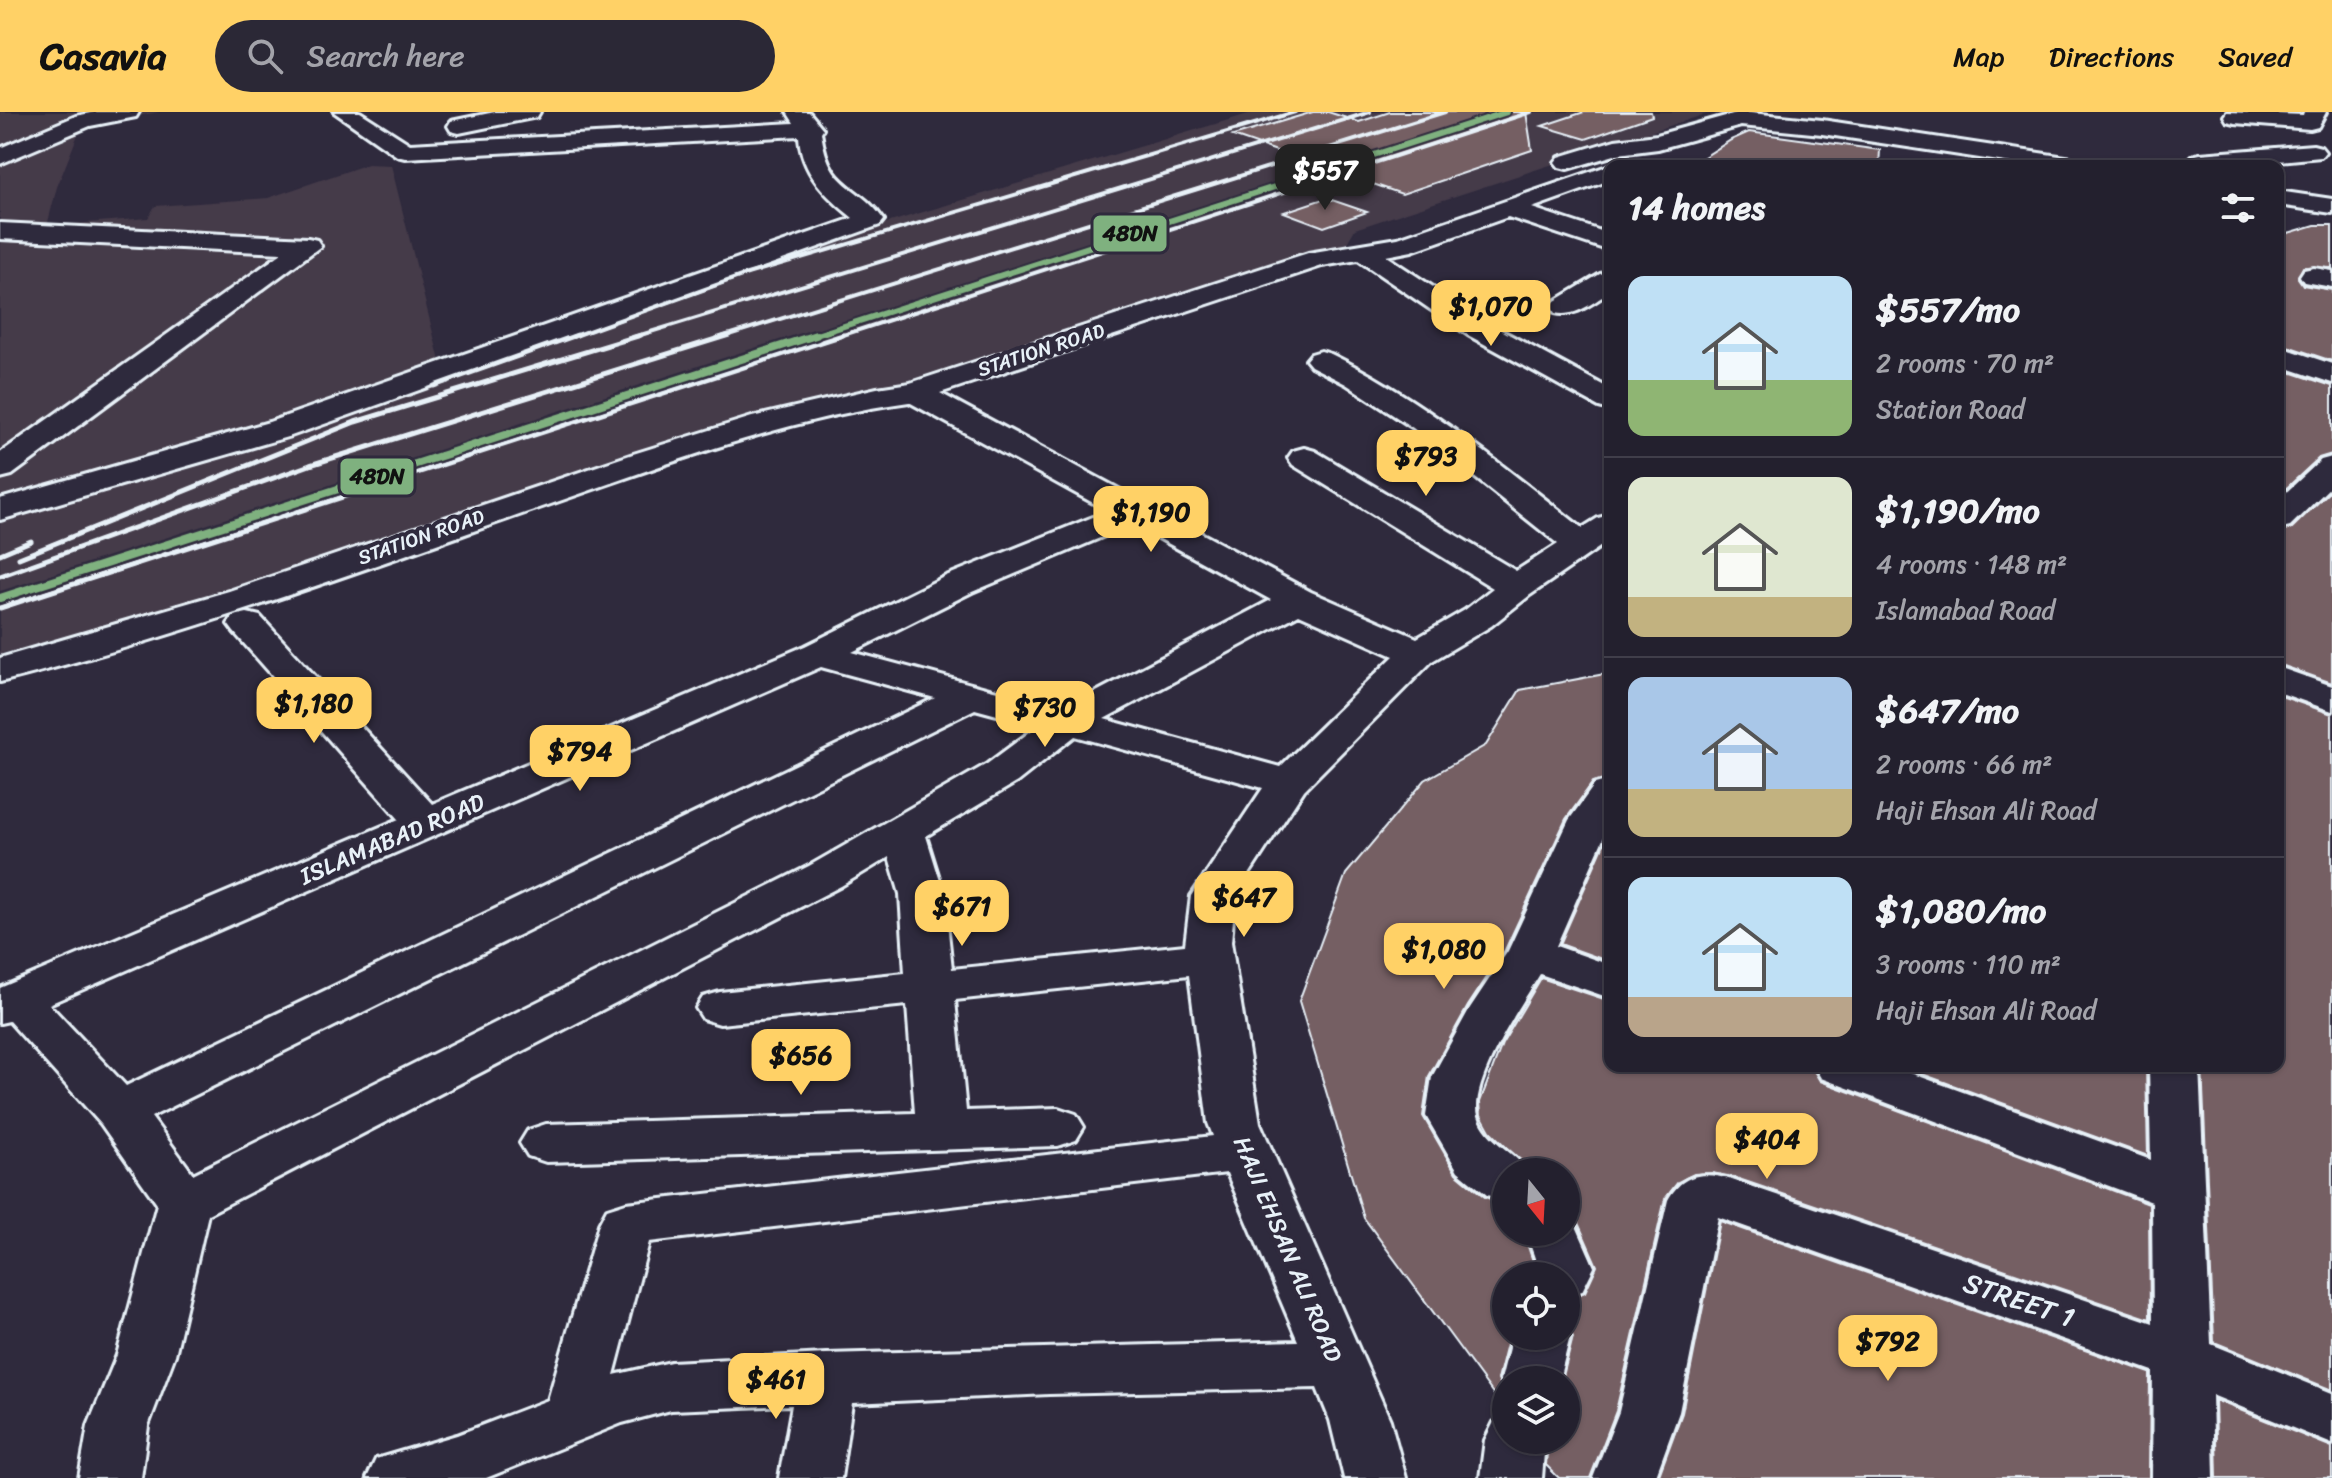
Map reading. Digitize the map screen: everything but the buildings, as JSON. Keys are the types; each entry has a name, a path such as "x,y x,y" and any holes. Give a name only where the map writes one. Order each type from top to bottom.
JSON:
{"street":[{"path":"0,157 84,121 128,112"},
{"path":"388,140 529,112"},
{"path":"694,112 714,132"},
{"path":"2235,116 2310,122 2315,112"},
{"path":"351,116 382,115"},
{"path":"0,510 280,429 871,220 837,191 814,160 805,121 714,132 405,151 351,116"},
{"path":"1644,160 1729,129 1741,119"},
{"path":"1524,178 1615,147 1658,142 1741,119 1822,127 2007,160"},
{"path":"2287,120 2326,159"},
{"path":"2263,160 2326,159"},
{"path":"2284,170 2326,159"},
{"path":"1604,174 1507,208 1388,236 1405,261 1542,348 1604,380"},
{"path":"2284,191 2332,186"},
{"path":"2284,199 2332,209"},
{"path":"2284,205 2332,209"},
{"path":"1507,208 1604,241"},
{"path":"0,468 308,246 2,233"},
{"name":"STATION ROAD","path":"0,670 242,599 644,461 763,424 877,397 914,392 1317,259 1360,250 1388,236"},
{"path":"1360,250 1478,329 1604,398"},
{"path":"1565,307 1604,284"},
{"path":"2284,357 2332,374"},
{"path":"1321,360 1346,371 1596,535"},
{"path":"914,392 1298,600 1419,653"},
{"path":"1304,458 1517,587"},
{"path":"2284,513 2332,467"},
{"name":"ISLAMABAD ROAD","path":"9,1004 818,654 959,584 1134,512"},
{"name":"HAJI EHSAN ALI ROAD","path":"1375,1478 1360,1420 1234,1123 1208,942 1213,896 1288,782 1419,653 1478,618 1517,587 1596,535"},
{"path":"184,1202 506,1041 903,832 1002,773 1069,722 1298,600"},
{"path":"247,624 427,824"},
{"path":"818,654 1288,782"},
{"path":"2284,681 2332,699"},
{"path":"119,1111 970,696"},
{"path":"1492,1169 1477,1157 1452,1116 1457,1077 1494,1008 1530,953 1603,814"},
{"path":"903,832 922,894 942,1131"},
{"path":"1530,953 1604,980"},
{"path":"720,1008 1210,958"},
{"path":"9,1004 119,1111 184,1202 146,1355 118,1426 110,1478"},
{"path":"1855,1072 2179,1191"},
{"path":"2174,1072 2183,1478"},
{"path":"546,1143 1058,1127"},
{"path":"574,1415 626,1224 1244,1152"},
{"name":"STREET 1","path":"1624,1478 1649,1412 1695,1200 1702,1194 1713,1194 2182,1357 2332,1419"},
{"path":"398,1478 463,1469 574,1415 614,1400 671,1386 826,1378 1337,1364"},
{"path":"810,1478 826,1378"},
{"path":"1511,1478 1514,1454"}],"shaded area":[{"path":"0,112 159,112 81,127 57,187 47,226 148,218 155,206 268,198 368,164 391,165 443,373 0,510"},
{"path":"1255,112 1712,112 1355,229 1344,248 186,608 0,654 0,518 837,238"}],"railway":[{"path":"572,337 747,274 1295,112"},
{"path":"634,337 1370,112"},
{"path":"722,337 1445,112"},
{"path":"837,337 1531,112"},
{"path":"434,386 577,335"},
{"path":"19,558 355,422 641,335"},
{"path":"0,576 310,465 729,335"},
{"path":"0,608 843,335"},
{"path":"0,554 31,541"}],"transit line":[{"name":"48DN","path":"0,598 1507,112"}]}
